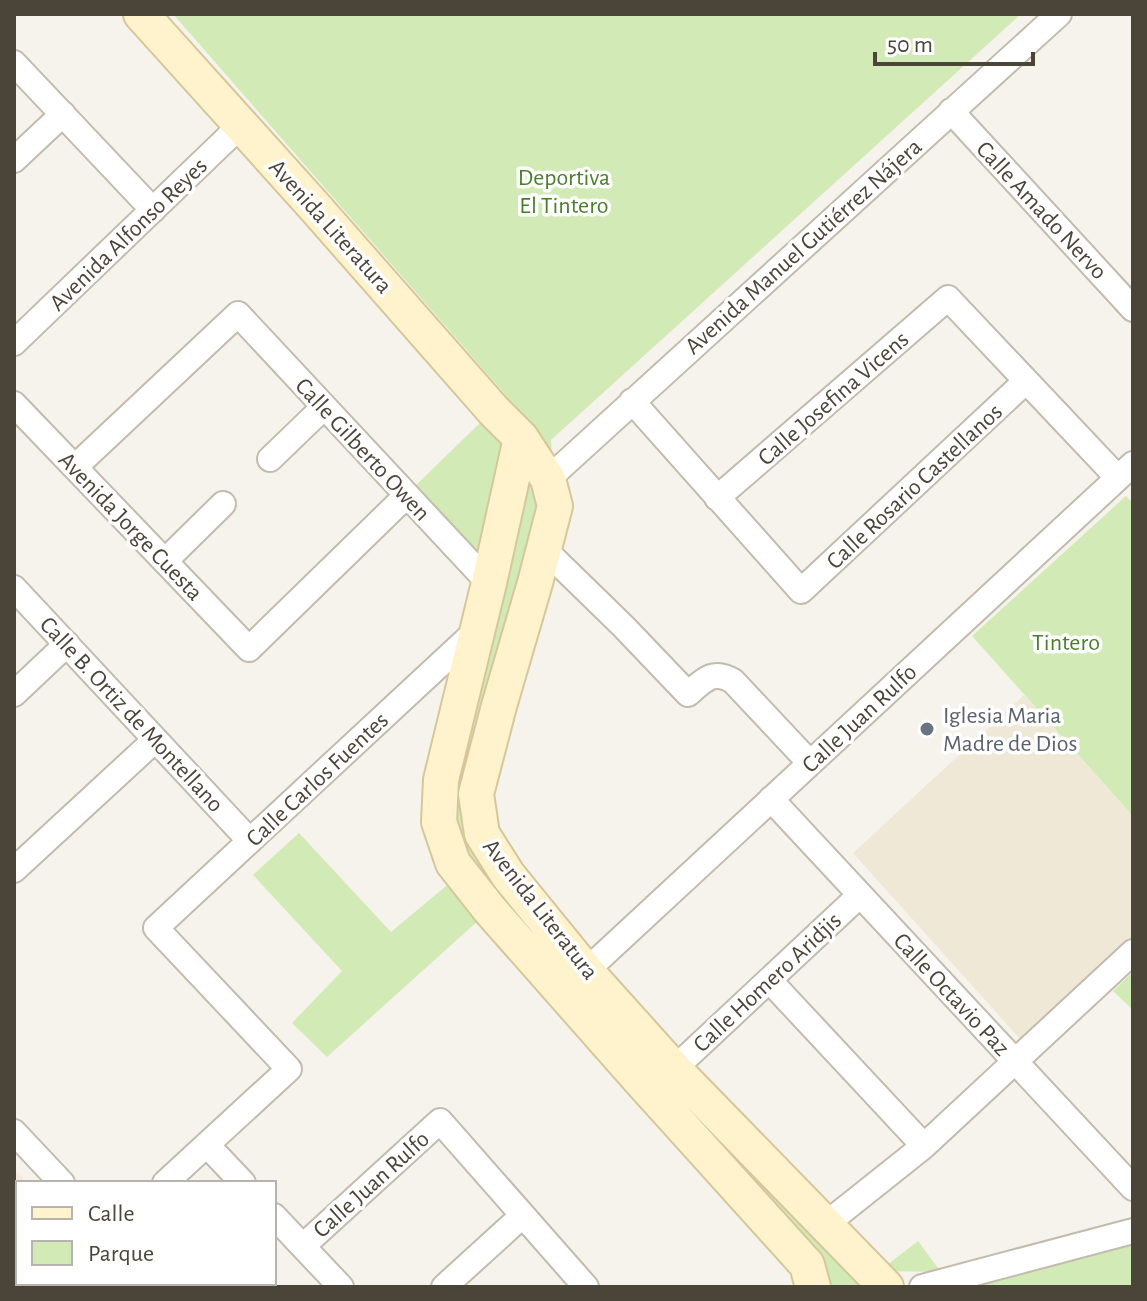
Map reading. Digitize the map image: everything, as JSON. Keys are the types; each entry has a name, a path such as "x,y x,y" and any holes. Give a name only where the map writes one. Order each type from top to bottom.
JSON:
{"street":[{"name":"Avenida Literatura","path":"141,14 521,438 548,479 555,506 476,794 482,834 508,875 586,971 674,1069 886,1287"},
{"name":"Avenida Manuel Gutiérrez Nájera","path":"548,479 1059,14"},
{"path":"14,63 153,210"},
{"name":"Calle Amado Nervo","path":"951,111 1133,309"},
{"path":"14,160 63,114"},
{"name":"Avenida Alfonso Reyes","path":"14,343 241,125"},
{"name":"Calle Josefina Vicens","path":"717,498 948,298 1026,381"},
{"name":"Calle Gilberto Owen","path":"75,467 238,314 489,583"},
{"path":"1026,381 1126,471"},
{"name":"Calle Rosario Castellanos","path":"717,498 801,591 1026,381"},
{"path":"632,401 717,498"},
{"name":"Avenida Jorge Cuesta","path":"14,404 249,649 406,496"},
{"path":"270,459 324,407"},
{"name":"Avenida Literatura","path":"521,438 441,780 439,822 453,863 490,910 630,1069 807,1265 813,1287"},
{"name":"Calle Juan Rulfo","path":"586,971 1126,471"},
{"path":"165,561 223,504"},
{"path":"544,549 688,694 717,674 725,676 810,763"},
{"name":"Calle B. Ortiz de Montellano","path":"14,588 250,841"},
{"name":"Calle Carlos Fuentes","path":"207,1145 289,1069 156,928 477,630"},
{"path":"14,694 67,644"},
{"path":"14,870 155,740"},
{"name":"Calle Octavio Paz","path":"771,799 1133,1188"},
{"name":"Calle Homero Aridjis","path":"674,1069 860,895"},
{"path":"826,1224 924,1146 1133,952"},
{"path":"769,980 924,1146"},
{"name":"Calle Juan Rulfo","path":"303,1246 440,1121 522,1216"},
{"path":"14,1132 60,1181"},
{"path":"167,1181 207,1145 241,1181"},
{"path":"444,1287 522,1216 586,1287"},
{"path":"276,1218 341,1287"},
{"path":"922,1287 1133,1231"}],"shaded area":[{"path":"1024,695 1133,816 1133,936 1021,1040 853,853"},
{"path":"14,1169 25,1181 16,1181 16,1285 19,1285 14,1287"}],"green space":[{"name":"Deportiva El Tintero","path":"173,14 1021,14 551,440 554,488 470,818 874,1275 918,1241 941,1272 887,1271 883,1287 829,1287 831,1284 815,1257 490,910 327,1057 292,1023 342,971 253,875 299,833 391,932 464,871 449,813 528,491 533,438 504,393"},
{"path":"483,420 505,447 484,565 412,489"},
{"name":"Tintero","path":"1126,496 1133,503 1133,816 972,636"},
{"path":"1133,972 1133,1010 1113,991"},
{"path":"1133,1233 1133,1287 969,1287"}],"place":[{"name":"Iglesia Maria Madre de Dios","path":"927,729"}]}
